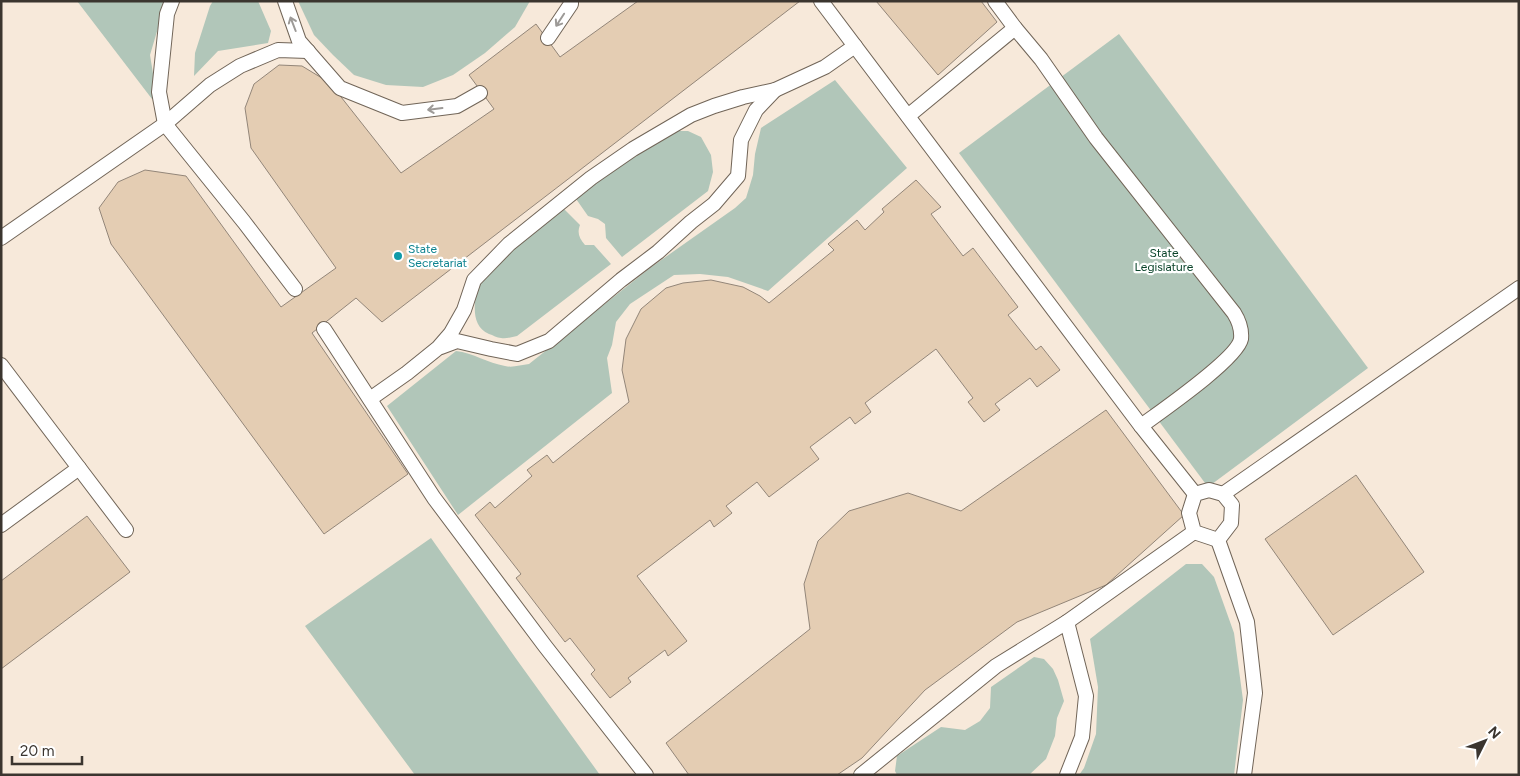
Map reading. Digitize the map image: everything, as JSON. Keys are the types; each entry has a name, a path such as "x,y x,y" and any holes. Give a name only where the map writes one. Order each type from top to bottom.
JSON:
{"lane":[{"path":"172,1 167,14 159,92 166,124 295,289"},
{"path":"285,1 300,41 340,88 402,113 457,106 480,93"},
{"path":"548,38 571,1"},
{"path":"821,1 1141,426 1196,494"},
{"path":"995,1 1041,59 1096,138 1234,313 1240,324 1240,340 1230,356 1178,399 1141,426"},
{"path":"908,116 1015,28"},
{"path":"370,399 438,348 451,333 464,310 474,280 486,266 509,244 591,178 691,115 729,101 775,90 825,67 855,46"},
{"path":"1,238 166,124 210,85 240,66 278,50 308,51"},
{"path":"438,348 457,341 517,354 548,341 714,204 738,176 741,140 756,110 775,90"},
{"path":"1223,494 1519,288"},
{"path":"324,329 434,498 545,646 646,775"},
{"path":"1,365 126,530"},
{"path":"1,525 79,468"},
{"path":"1196,494 1209,490 1223,494 1232,505 1231,523 1218,540"},
{"path":"1194,532 1189,513 1196,494"},
{"path":"1194,532 1218,540"},
{"path":"863,774 996,666 1067,622 1194,532"},
{"path":"1218,540 1247,622 1255,692 1244,775"},
{"path":"1067,622 1086,696 1082,737 1067,775"}],"green space":[{"path":"77,1 166,1 150,55 157,98 152,99"},
{"path":"213,1 258,1 271,31 268,43 218,51 194,76 195,53"},
{"path":"298,1 530,1 515,27 485,53 453,75 423,87 386,85 354,75 314,35"},
{"name":"State Legislature","path":"1119,34 1368,368 1208,487 959,153"},
{"path":"835,80 907,168 768,291 728,277 700,274 674,275 630,304 616,322 612,345 607,358 612,393 458,515 387,406 456,351 508,367 529,364 650,268 735,208 746,198 753,175 755,154 761,128"},
{"path":"666,131 688,131 701,137 711,155 713,172 708,191 622,257 606,238 605,224 598,219 588,216 574,196"},
{"path":"562,207 580,225 579,235 585,245 594,245 611,264 517,336 498,338 482,330 478,324 475,310 476,294 480,279"},
{"path":"431,538 600,775 415,775 305,626"},
{"path":"1186,564 1202,564 1214,577 1234,633 1243,700 1234,775 1079,775 1084,768 1096,734 1098,687 1090,639"},
{"path":"1034,657 1044,659 1053,669 1064,701 1057,718 1055,736 1046,759 1029,775 897,775 895,771 897,756 941,727 965,730 980,721 990,708 991,687"}],"building":[{"name":"State Secretariat","path":"638,1 800,1 382,322 356,298 312,333 408,474 324,534 111,244 99,208 118,182 145,170 186,176 281,307 336,268 251,148 245,108 254,84 279,65 302,66 330,83 401,173 494,109 469,75 536,24 560,57"},
{"path":"876,1 981,1 997,22 938,75"},
{"path":"916,180 941,207 931,214 963,256 973,248 1018,307 1008,315 1036,350 1041,346 1060,370 1037,387 1030,378 995,404 1000,410 984,422 968,402 973,398 936,349 865,403 871,412 855,424 850,417 810,447 819,459 769,497 757,482 726,506 732,513 714,527 710,520 637,576 687,641 668,656 665,650 628,678 631,682 610,698 591,674 595,670 570,638 565,642 516,578 521,574 475,515 490,502 495,508 532,476 527,470 547,455 553,463 629,402 622,370 626,339 641,309 666,288 683,283 711,280 743,287 769,303 834,250 828,244 857,220 865,230 884,212 882,209"},
{"path":"1106,410 1184,515 1106,585 1017,622 925,690 862,758 837,775 689,775 666,743 810,629 804,584 818,541 849,511 908,493 961,511"},
{"path":"1356,475 1424,572 1333,635 1265,539"},
{"path":"87,516 130,572 1,669 1,581"}],"place":[{"name":"State Secretariat","path":"398,256"}]}
